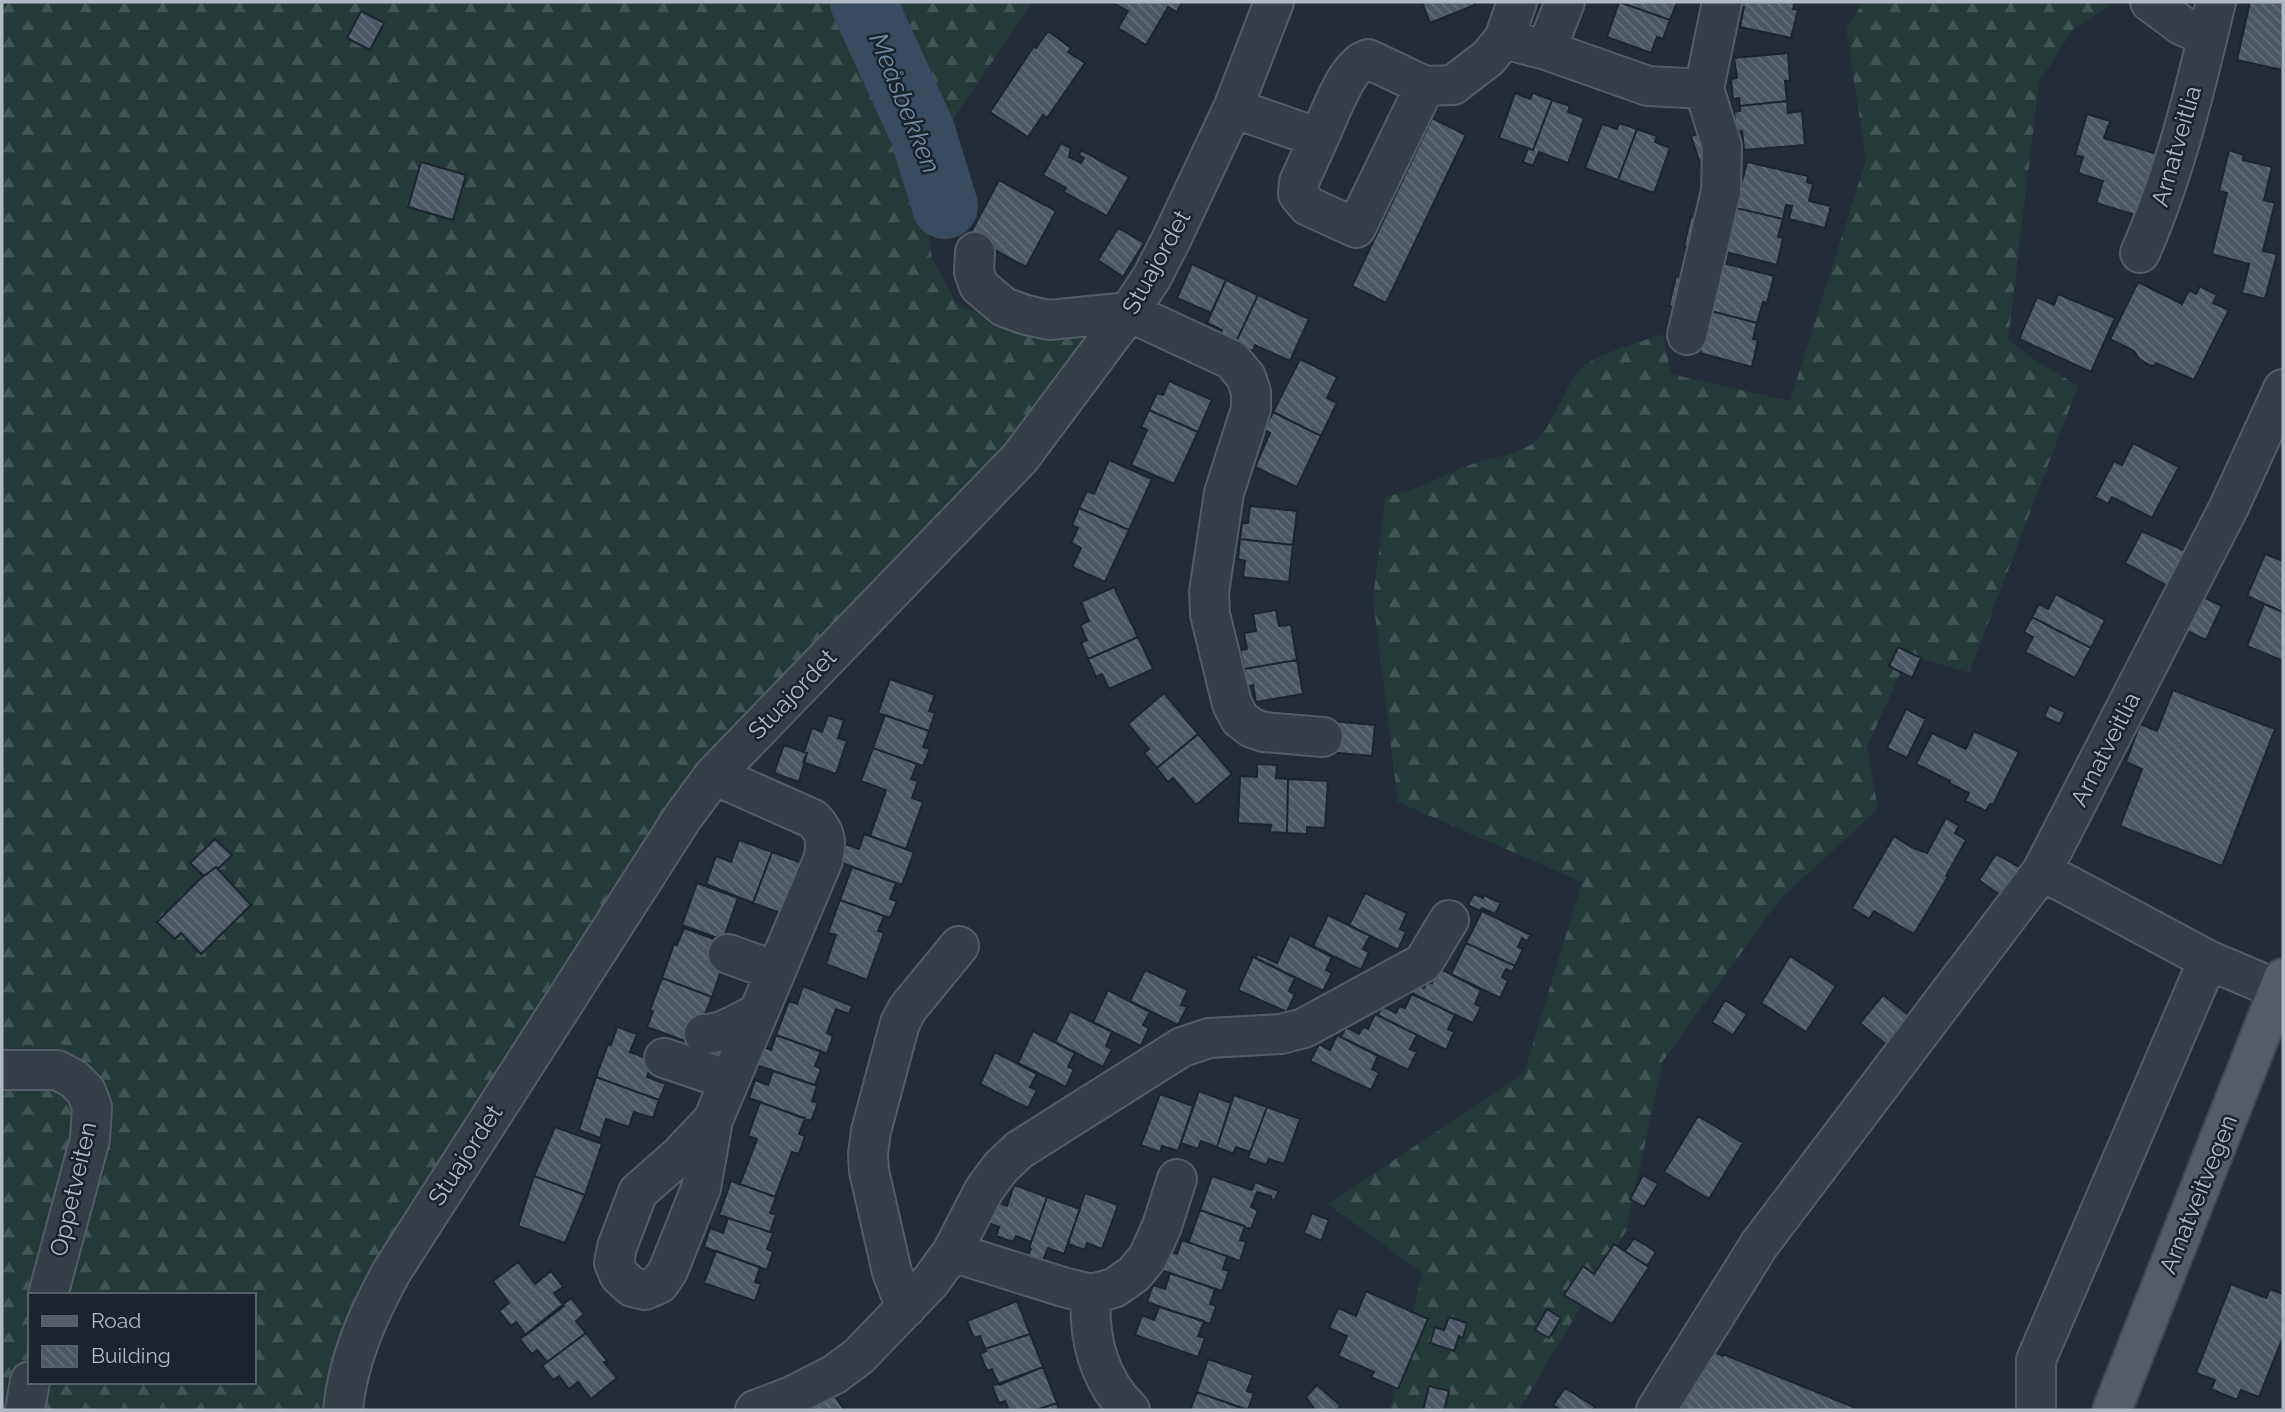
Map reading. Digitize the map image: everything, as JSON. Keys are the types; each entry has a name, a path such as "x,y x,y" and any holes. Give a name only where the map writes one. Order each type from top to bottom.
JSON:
{"main road":[{"name":"Arnatveitvegen","path":"2112,1410 2281,984"}],"street":[{"name":"Stuajordet","path":"343,1410 349,1370 361,1335 392,1271 675,829 714,775 1020,458 1129,312 1152,277 1171,240 1233,108 1274,2"},
{"path":"1425,86 1356,228 1307,206 1298,194 1299,183 1351,71 1359,61 1368,59 1425,86 1453,85 1488,58 1503,39 1517,2"},
{"path":"1546,50 1565,2"},
{"path":"1687,335 1721,191 1722,146 1704,89 1722,2"},
{"name":"Arnatveitlia","path":"2140,253 2154,222 2172,164 2212,20 2181,25 2150,2"},
{"path":"1503,39 1546,50 1648,86 1704,89"},
{"path":"1233,108 1319,138"},
{"path":"975,252 974,272 979,286 1004,307 1049,320 1129,312 1232,360 1246,377 1251,392 1251,409 1224,493 1209,592 1210,614 1232,704 1240,719 1264,732 1323,737"},
{"name":"Arnatveitlia","path":"1656,1410 1759,1245 2042,871 2229,507 2283,389"},
{"path":"713,1120 823,860 826,845 823,830 813,819 714,775"},
{"path":"2042,871 2208,960 2281,984"},
{"path":"755,1410 792,1396 835,1374 859,1356 930,1282 952,1252 984,1190 1001,1167 1019,1150 1182,1048 1216,1037 1281,1034 1316,1022 1423,963 1449,920"},
{"path":"906,1308 892,1272 869,1171 871,1132 900,1023 908,1008 959,946"},
{"path":"728,954 776,971"},
{"path":"2035,1410 2036,1360 2208,960"},
{"path":"704,1034 714,1034 758,1013"},
{"path":"664,1058 729,1080"},
{"name":"Oppetveiten","path":"2,1070 57,1070 74,1079 86,1091 92,1107 90,1139 49,1293"},
{"path":"952,1252 1091,1294 1114,1288 1134,1274 1148,1257 1163,1226 1177,1179"},
{"path":"1091,1294 1092,1341 1116,1398 1130,1410"},
{"path":"25,1410 29,1384"}],"green space":[{"path":"2,2 1033,2 946,129 926,210 932,259 957,304 1027,335 1129,312 714,775 458,1167 343,1410 2,1410"},
{"path":"1864,2 2106,2 2109,7 2074,28 2039,82 2008,340 2078,386 1969,673 1909,655 1867,746 1878,809 1780,899 1663,1061 1626,1231 1519,1410 1390,1410 1422,1273 1328,1204 1524,1073 1582,882 1398,802 1373,598 1386,496 1408,491 1459,469 1524,449 1545,430 1575,377 1588,363 1663,334 1671,374 1790,401 1866,160 1846,28"}],"building":[{"path":"1112,2 1182,2 1177,12 1168,7 1146,45 1118,28 1128,11"},
{"path":"1422,2 1473,2 1475,5 1430,23"},
{"path":"1619,2 1670,20 1663,39 1657,37 1651,53 1607,37"},
{"path":"1619,2 1677,2 1670,20"},
{"path":"1739,2 1795,2 1793,9 1798,10 1791,38 1740,27 1744,7 1738,6"},
{"path":"2250,2 2283,2 2282,70 2237,60"},
{"path":"361,11 384,23 370,50 347,38"},
{"path":"1048,31 1071,48 1068,52 1085,63 1047,118 1043,115 1028,137 990,112 1034,46 1036,48"},
{"path":"1788,53 1790,81 1785,81 1787,101 1740,106 1739,98 1733,99 1731,79 1737,78 1734,58"},
{"path":"1515,93 1530,99 1533,93 1552,100 1533,150 1499,138"},
{"path":"1552,100 1570,106 1568,112 1584,118 1568,163 1539,152 1533,166 1523,162 1528,148 1533,150"},
{"path":"1787,101 1788,113 1802,111 1805,145 1744,150 1742,131 1736,132 1734,112 1740,111 1740,106"},
{"path":"2087,114 2110,121 2104,138 2164,156 2145,218 2096,203 2103,181 2078,173 2083,157 2075,155"},
{"path":"1432,118 1466,135 1386,303 1352,286"},
{"path":"1619,123 1637,129 1618,180 1585,168 1602,124 1617,129"},
{"path":"1637,129 1657,136 1655,142 1670,148 1654,193 1618,180"},
{"path":"1706,131 1716,161 1701,166 1691,136"},
{"path":"1061,143 1071,148 1069,157 1081,163 1084,158 1079,155 1081,150 1129,177 1107,216 1064,192 1066,188 1043,175"},
{"path":"2229,150 2244,155 2243,160 2272,167 2264,200 2275,203 2263,251 2277,254 2265,299 2242,293 2249,264 2212,254 2227,193 2219,191"},
{"path":"421,162 466,175 453,220 408,207"},
{"path":"1747,162 1808,176 1807,182 1813,184 1809,201 1831,206 1825,228 1789,219 1792,206 1786,205 1783,219 1736,208 1737,180 1742,181"},
{"path":"999,180 1056,211 1026,267 969,236"},
{"path":"1736,208 1783,219 1778,237 1783,238 1777,265 1726,252"},
{"path":"1691,216 1706,220 1699,250 1684,246"},
{"path":"1118,228 1144,243 1123,277 1098,260"},
{"path":"1716,261 1774,276 1767,303 1763,302 1757,323 1711,311"},
{"path":"1192,264 1226,280 1211,313 1177,298"},
{"path":"1676,276 1692,280 1684,309 1669,306"},
{"path":"1226,280 1258,295 1235,344 1219,336 1222,330 1207,323"},
{"path":"2138,282 2182,304 2189,290 2196,294 2200,286 2217,295 2213,303 2229,310 2194,380 2156,363 2151,366 2139,359 2134,351 2110,339"},
{"path":"2058,294 2115,318 2091,372 2019,339 2037,297 2054,305"},
{"path":"1258,295 1309,319 1290,361 1255,345 1253,351 1235,344"},
{"path":"1711,311 1757,323 1753,339 1758,340 1752,367 1700,353"},
{"path":"1300,359 1337,377 1327,398 1337,403 1321,436 1273,412"},
{"path":"1169,381 1212,400 1198,432 1149,410 1157,393 1163,395"},
{"path":"1149,410 1198,432 1174,484 1131,465 1147,430 1141,427"},
{"path":"1273,412 1321,436 1297,487 1255,467 1270,433 1264,430"},
{"path":"2133,443 2179,467 2152,518 2112,497 2108,504 2095,497 2114,461 2122,465"},
{"path":"1109,460 1152,479 1129,530 1079,508 1087,491 1094,494"},
{"path":"1250,506 1297,511 1293,545 1240,539 1242,523 1248,523"},
{"path":"1079,508 1129,530 1105,582 1072,567 1081,548 1071,543 1078,528 1072,525"},
{"path":"2142,531 2185,551 2167,586 2125,563"},
{"path":"1240,539 1293,545 1289,582 1243,577 1245,561 1238,559"},
{"path":"2265,554 2283,561 2283,612 2247,596"},
{"path":"1114,587 1138,637 1088,659 1081,643 1087,640 1080,625 1089,621 1081,602"},
{"path":"2056,594 2105,620 2091,648 2032,617 2039,604 2048,609"},
{"path":"2199,595 2222,606 2206,640 2183,629"},
{"path":"2264,604 2283,612 2283,661 2247,646"},
{"path":"1276,610 1279,626 1291,625 1297,660 1244,669 1240,650 1247,649 1244,633 1256,631 1253,614"},
{"path":"2032,617 2091,648 2075,678 2025,652 2033,637 2024,632"},
{"path":"1138,637 1153,669 1109,689 1102,674 1096,677 1088,659"},
{"path":"1898,647 1921,658 1912,678 1889,666"},
{"path":"1297,660 1303,694 1256,702 1253,685 1247,687 1244,669"},
{"path":"890,679 935,695 929,711 935,713 929,731 878,713"},
{"path":"2173,690 2275,729 2222,866 2120,826 2142,769 2126,762 2140,724 2157,731"},
{"path":"1164,693 1198,734 1157,768 1144,753 1149,749 1128,724"},
{"path":"2049,705 2065,712 2060,724 2044,717"},
{"path":"1906,709 1926,719 1907,758 1887,748"},
{"path":"828,715 844,720 838,738 847,741 836,774 803,762 812,728 822,732"},
{"path":"885,715 929,731 923,747 930,749 923,766 873,748"},
{"path":"1331,721 1375,725 1372,756 1328,752"},
{"path":"1974,731 2019,752 1993,805 1990,804 1986,811 1965,801 1969,793 1916,764 1932,733 1966,749"},
{"path":"1198,734 1232,774 1196,805 1173,778 1168,782 1157,768"},
{"path":"784,745 807,753 799,782 774,773"},
{"path":"873,748 917,764 911,779 918,781 912,798 923,802 906,849 870,836 886,790 861,781"},
{"path":"1257,764 1277,765 1276,778 1288,779 1287,833 1270,832 1271,825 1238,823 1240,776 1257,777"},
{"path":"1288,779 1328,781 1325,828 1307,827 1307,834 1287,833"},
{"path":"1946,818 1959,826 1955,833 1966,840 1946,876 1948,877 1914,934 1874,911 1869,919 1852,908 1894,836 1927,853"},
{"path":"864,834 914,852 902,885 839,862 846,844 859,849"},
{"path":"215,839 232,855 218,869 216,867 204,876 190,863"},
{"path":"739,840 772,852 753,903 706,884 716,856 731,862"},
{"path":"772,852 805,864 786,915 753,903"},
{"path":"1996,854 2025,870 2004,898 1979,880"},
{"path":"216,867 251,905 201,954 181,933 175,939 157,922 201,878"},
{"path":"852,867 896,883 890,899 897,901 890,918 840,900"},
{"path":"697,883 738,898 723,940 682,925"},
{"path":"1365,893 1407,913 1400,929 1406,932 1398,950 1349,925"},
{"path":"1474,894 1483,898 1484,895 1501,903 1495,914 1468,905"},
{"path":"840,900 884,916 878,931 884,933 867,980 826,964 836,935 828,933"},
{"path":"1482,911 1531,935 1527,941 1522,938 1518,947 1523,949 1515,966 1466,943"},
{"path":"1328,915 1370,936 1363,949 1369,952 1361,970 1313,946"},
{"path":"684,928 730,945 712,997 662,978 674,944 677,945"},
{"path":"1290,935 1332,957 1326,970 1332,973 1323,991 1256,958 1257,954 1277,963"},
{"path":"1466,943 1515,966 1512,972 1506,969 1502,977 1508,981 1500,998 1451,974"},
{"path":"1790,956 1836,986 1806,1032 1761,1003"},
{"path":"1253,957 1295,978 1289,991 1295,994 1287,1012 1238,990"},
{"path":"1439,968 1481,990 1475,1004 1481,1007 1473,1023 1405,991 1410,981 1424,988 1427,982 1432,983"},
{"path":"1145,970 1188,990 1181,1005 1187,1007 1178,1025 1130,1001"},
{"path":"662,978 712,997 693,1044 647,1027 653,1011 650,1010"},
{"path":"803,986 852,1006 849,1014 836,1009 827,1033 833,1036 827,1054 776,1035 789,1001 797,1004"},
{"path":"1108,990 1150,1012 1143,1025 1149,1028 1141,1046 1093,1022"},
{"path":"1412,993 1455,1015 1448,1029 1454,1032 1446,1050 1378,1015 1382,1006 1396,1013 1399,1006 1405,1008"},
{"path":"1883,995 1912,1018 1889,1047 1860,1023"},
{"path":"1725,1000 1747,1014 1733,1035 1712,1022"},
{"path":"1070,1011 1112,1032 1106,1046 1112,1049 1103,1067 1055,1042"},
{"path":"1375,1014 1417,1035 1410,1049 1417,1052 1408,1070 1341,1037 1346,1027 1359,1034 1363,1027 1368,1029"},
{"path":"617,1027 637,1034 630,1052 653,1061 647,1077 666,1084 659,1100 596,1077"},
{"path":"1033,1031 1075,1053 1068,1067 1074,1069 1066,1087 1018,1063"},
{"path":"776,1035 821,1051 815,1066 821,1069 815,1085 751,1063 758,1045 771,1050"},
{"path":"1337,1035 1378,1056 1372,1069 1379,1073 1371,1090 1310,1061 1319,1044 1330,1050"},
{"path":"995,1052 1037,1074 1030,1087 1037,1090 1028,1108 980,1084"},
{"path":"773,1071 817,1086 812,1101 818,1103 811,1121 749,1098 755,1080 768,1085"},
{"path":"596,1077 659,1100 653,1118 634,1112 629,1127 606,1119 600,1138 579,1130"},
{"path":"1199,1091 1231,1103 1217,1147 1201,1141 1198,1149 1181,1143"},
{"path":"1160,1094 1193,1106 1178,1151 1162,1146 1160,1152 1141,1145"},
{"path":"1234,1095 1267,1107 1250,1152 1236,1147 1233,1154 1217,1147"},
{"path":"760,1102 805,1118 799,1134 805,1136 799,1154 792,1152 775,1197 740,1184 757,1139 748,1136"},
{"path":"1267,1107 1300,1119 1284,1164 1269,1159 1266,1165 1248,1158"},
{"path":"1698,1116 1743,1143 1709,1199 1664,1172"},
{"path":"555,1127 602,1144 585,1195 534,1176"},
{"path":"1643,1175 1658,1184 1644,1207 1630,1199"},
{"path":"534,1176 585,1195 565,1243 518,1226"},
{"path":"1212,1176 1252,1190 1255,1182 1278,1191 1275,1200 1257,1192 1251,1207 1258,1210 1251,1229 1200,1210"},
{"path":"731,1181 776,1197 770,1213 776,1215 770,1232 719,1215"},
{"path":"1014,1185 1047,1197 1031,1242 1016,1236 1013,1242 996,1236 999,1227 989,1223 997,1202 1007,1206"},
{"path":"1085,1193 1118,1205 1102,1249 1087,1243 1085,1250 1068,1244"},
{"path":"1047,1197 1080,1209 1064,1254 1048,1248 1042,1263 1027,1257"},
{"path":"1200,1210 1245,1226 1240,1240 1246,1242 1240,1261 1182,1240 1189,1241"},
{"path":"1312,1213 1329,1220 1321,1241 1304,1233"},
{"path":"728,1218 773,1233 767,1249 773,1252 767,1270 704,1247 710,1228 723,1233"},
{"path":"1634,1238 1656,1252 1647,1266 1625,1251"},
{"path":"1182,1240 1227,1256 1223,1269 1229,1271 1222,1291 1158,1269 1165,1250 1177,1254"},
{"path":"1614,1244 1649,1267 1612,1324 1564,1295 1583,1266 1594,1274"},
{"path":"716,1251 760,1267 755,1282 761,1284 755,1301 704,1283"},
{"path":"518,1262 535,1284 551,1271 563,1287 554,1293 564,1306 526,1335 516,1322 511,1326 499,1311 509,1303 493,1281"},
{"path":"1170,1273 1215,1289 1210,1304 1216,1306 1210,1324 1147,1302 1153,1285 1165,1289"},
{"path":"2231,1284 2266,1298 2270,1289 2283,1294 2283,1337 2259,1397 2241,1390 2237,1400 2211,1389 2215,1380 2196,1373"},
{"path":"1366,1291 1428,1319 1398,1389 1371,1377 1374,1372 1338,1356 1347,1336 1329,1328 1338,1308 1356,1316"},
{"path":"571,1298 584,1314 576,1321 586,1333 547,1362 537,1350 532,1354 520,1339"},
{"path":"1017,1301 1030,1334 985,1349 980,1336 974,1338 967,1321"},
{"path":"1159,1307 1204,1321 1198,1336 1205,1338 1198,1357 1135,1335 1142,1315 1154,1320"},
{"path":"1547,1309 1561,1318 1549,1338 1535,1330"},
{"path":"1449,1317 1467,1323 1463,1338 1459,1336 1454,1351 1430,1343 1435,1327 1444,1330"},
{"path":"586,1333 617,1378 591,1399 578,1382 569,1389 559,1376 553,1380 542,1366"},
{"path":"1030,1334 1043,1367 999,1385 992,1369 987,1371 980,1354 986,1351 985,1349"},
{"path":"1697,1344 1723,1356 1861,1410 1660,1410"},
{"path":"1208,1359 1253,1375 1247,1391 1254,1393 1248,1410 1197,1392"},
{"path":"1043,1367 1057,1403 1036,1410 1009,1410 1005,1401 999,1403 992,1386"},
{"path":"1317,1385 1341,1406 1337,1410 1315,1410 1306,1397"},
{"path":"1429,1386 1449,1391 1444,1410 1423,1410"},
{"path":"1565,1388 1595,1407 1593,1410 1561,1410 1553,1405"},
{"path":"832,1391 844,1410 801,1410"},
{"path":"1197,1392 1247,1410 1190,1410"},
{"path":"1057,1403 1059,1410 1036,1410"}],"waterway":[{"name":"Meåsbekken","path":"863,2 922,131 945,206"}]}
